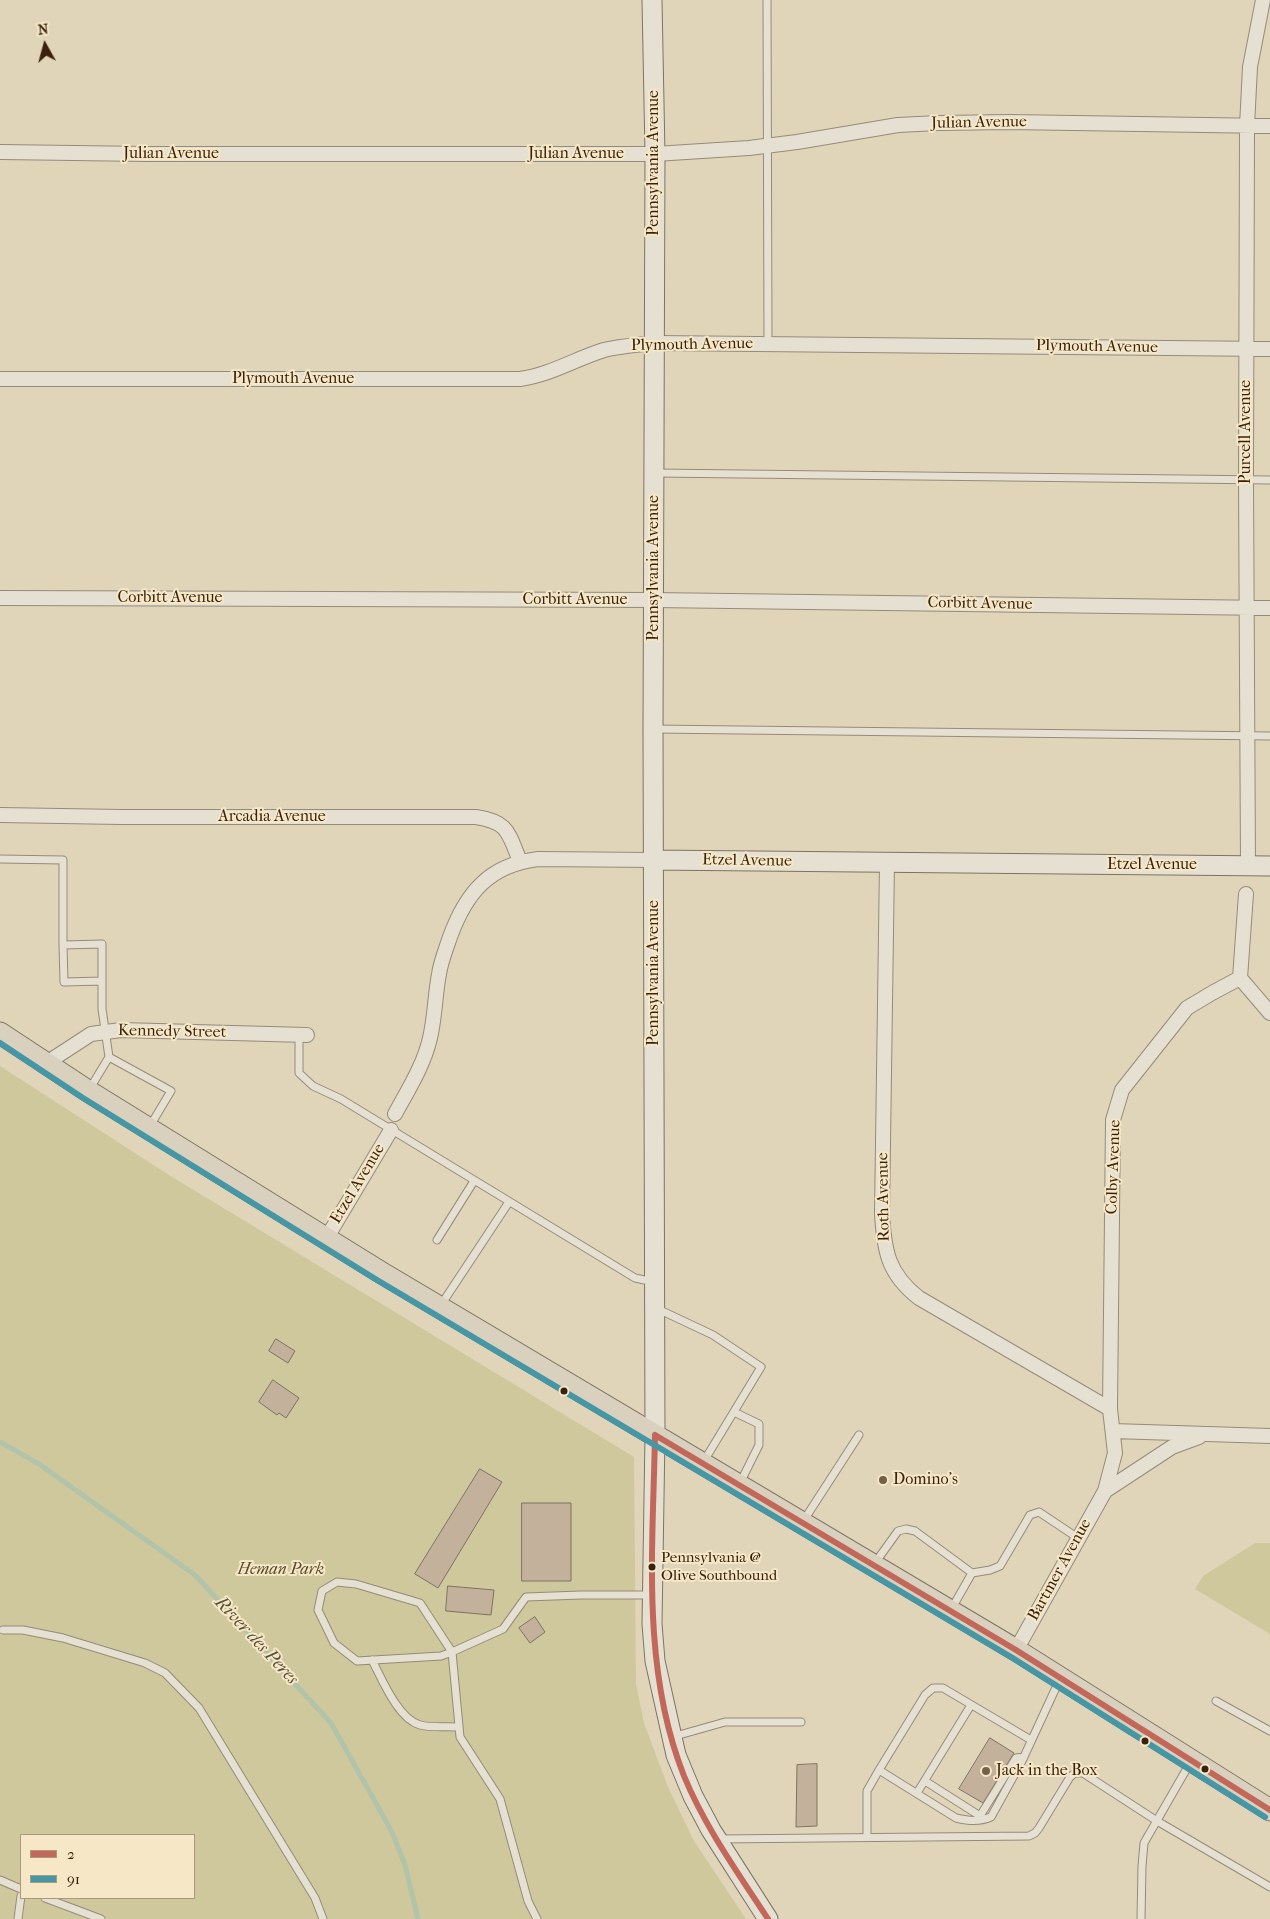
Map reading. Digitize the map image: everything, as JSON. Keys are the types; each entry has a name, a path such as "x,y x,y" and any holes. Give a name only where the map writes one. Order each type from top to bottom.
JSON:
{"main road":[{"path":"0,1033 45,1064 148,1129 326,1238 655,1436 950,1610 1270,1810"}],"street":[{"name":"Pennsylvania Avenue","path":"652,0 654,154 653,860 655,1282 652,1624 655,1661 676,1755 693,1796 717,1839 768,1919"},
{"name":"Purcell Avenue","path":"1248,866 1247,126 1250,67 1262,0"},
{"name":"Julian Avenue","path":"0,152 147,154 654,154 767,146 898,125 939,123 1010,122 1270,126"},
{"name":"Plymouth Avenue","path":"0,379 520,379 552,371 604,350 654,343 1270,349"},
{"name":"Corbitt Avenue","path":"0,598 654,600 1270,608"},
{"name":"Arcadia Avenue","path":"0,815 476,817 491,819 503,825 520,861"},
{"name":"Etzel Avenue","path":"395,1114 416,1075 430,1040 439,973 446,949 463,908 482,882 493,874 520,861 538,859 1270,866"},
{"name":"Roth Avenue","path":"887,863 882,1213 883,1238 894,1273 905,1287 919,1298 1110,1409"},
{"path":"1246,894 1240,978 1270,1013"},
{"name":"Colby Avenue","path":"1110,1409 1113,1120 1122,1090 1188,1008 1240,978"},
{"name":"Kennedy Street","path":"45,1064 92,1034 121,1030 303,1035"},
{"name":"Etzel Avenue","path":"326,1238 391,1130"},
{"name":"Bartmer Avenue","path":"1016,1650 1105,1491 1115,1453 1110,1409"},
{"name":"Bartmer Avenue","path":"1113,1431 1270,1436"},
{"name":"Bartmer Avenue","path":"1105,1491 1172,1447 1205,1434"}],"lane":[{"path":"767,0 768,344"},
{"path":"654,473 1270,480"},
{"path":"653,729 1270,736"},
{"path":"0,860 63,860 64,982 102,981"},
{"path":"63,945 102,944 102,1009 109,1057 88,1091"},
{"path":"303,1035 299,1073 313,1086 341,1099 635,1278 655,1282"},
{"path":"109,1057 171,1091 148,1129"},
{"path":"437,1240 474,1181"},
{"path":"440,1307 509,1202"},
{"path":"655,1312 662,1311 713,1335 761,1367 703,1463"},
{"path":"734,1412 759,1424 760,1445 739,1485"},
{"path":"802,1523 859,1435"},
{"path":"950,1610 972,1574 1000,1566 1030,1515 1039,1512 1078,1538"},
{"path":"874,1565 898,1531 906,1529 915,1531 972,1574"},
{"path":"537,1919 528,1902 500,1799 460,1736 452,1652 420,1603 356,1584 337,1582 322,1591 318,1610 334,1643 356,1661 441,1656 452,1652 503,1629 526,1597 653,1595"},
{"path":"3,1630 23,1630 63,1638 145,1663 164,1674 199,1708 315,1898 324,1919"},
{"path":"372,1660 388,1690 406,1717 420,1725 459,1727"},
{"path":"879,1770 956,1818 969,1821 983,1820 991,1817 1024,1757 1060,1678"},
{"path":"867,1837 867,1791 926,1695 933,1688 943,1688 1031,1740"},
{"path":"1216,1700 1270,1730"},
{"path":"918,1793 971,1704"},
{"path":"672,1737 725,1722 801,1722"},
{"path":"925,1781 980,1816 1016,1758 1024,1757"},
{"path":"1141,1919 1144,1843 1192,1761"},
{"path":"717,1839 1029,1836 1039,1828 1070,1777 1075,1773 1083,1773 1157,1821 1270,1887"},
{"path":"0,1880 20,1889"},
{"path":"18,1919 21,1899"},
{"path":"47,1899 91,1917 101,1919"}],"green space":[{"name":"Heman Park","path":"0,1066 169,1175 634,1457 636,1684 644,1723 668,1787 694,1841 746,1919 0,1919"},
{"path":"1255,1543 1270,1543 1270,1634 1195,1589 1203,1576"}],"building":[{"path":"276,1339 295,1351 288,1363 269,1351"},
{"path":"273,1380 299,1398 286,1418 279,1413 277,1415 259,1402"},
{"path":"480,1469 502,1482 438,1588 415,1574"},
{"path":"522,1503 571,1503 571,1581 522,1581"},
{"path":"448,1586 494,1590 491,1615 446,1611"},
{"path":"535,1617 545,1632 530,1643 519,1628"},
{"name":"Jack in the Box","path":"990,1738 1014,1753 983,1803 959,1789"},
{"path":"817,1764 817,1826 796,1827 797,1765"}],"waterway":[{"name":"River des Peres","path":"0,1442 39,1464 195,1575 331,1723 392,1832 405,1865 418,1919"}],"transit line":[{"name":"91","path":"0,1043 83,1098 377,1280 1011,1657 1265,1817"},
{"name":"2","path":"655,1435 1016,1650 1270,1810"},
{"name":"2","path":"655,1435 652,1564 655,1650 661,1693 670,1735 692,1795 723,1849 768,1919"}],"place":[{"name":"Domino's","path":"883,1480"},
{"name":"Pennsylvania @ Olive Southbound","path":"652,1567"},
{"name":"Jack in the Box","path":"986,1771"}]}
